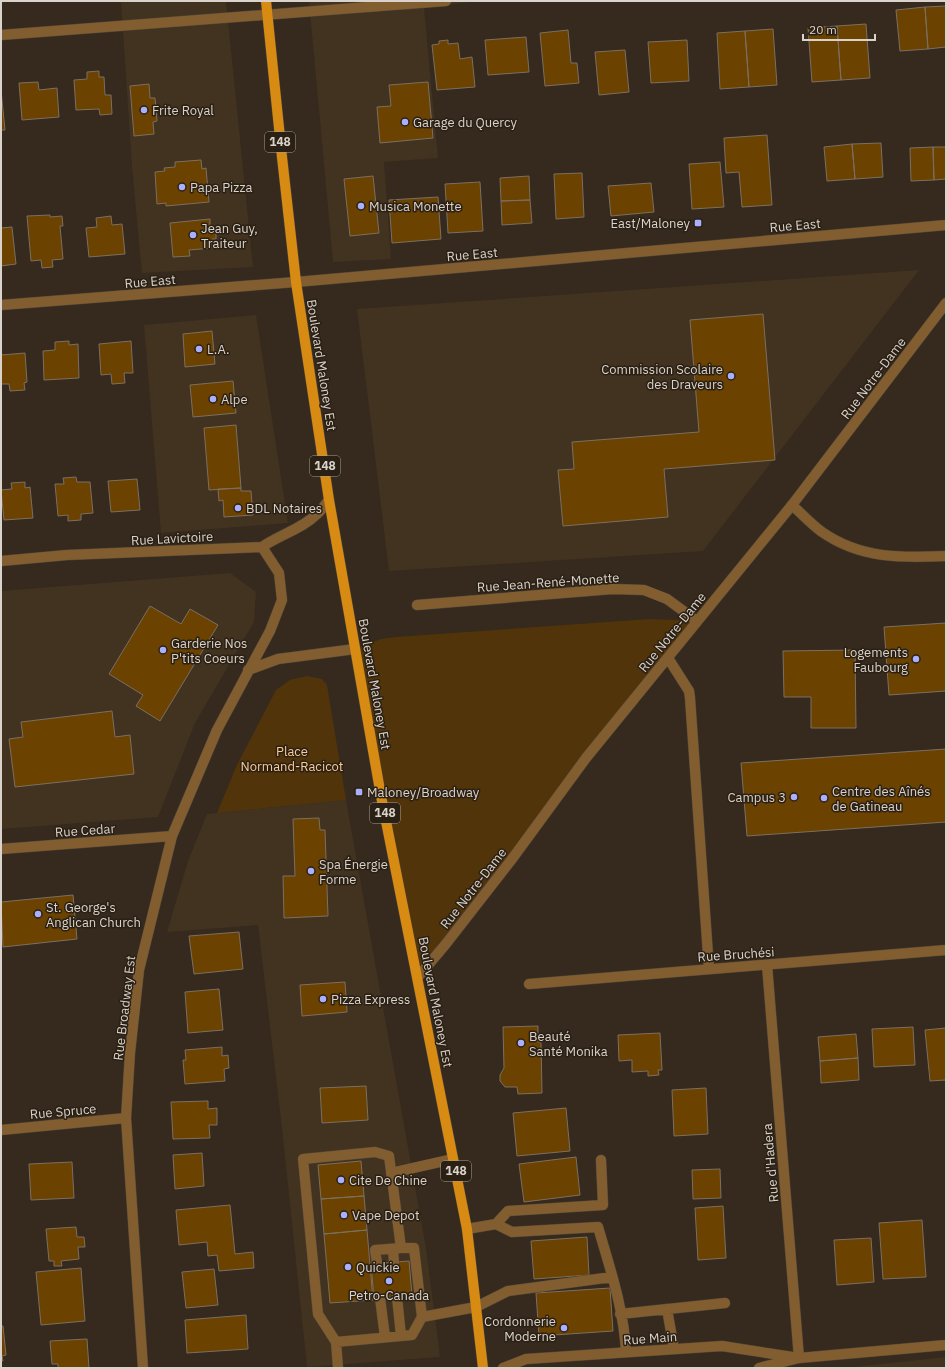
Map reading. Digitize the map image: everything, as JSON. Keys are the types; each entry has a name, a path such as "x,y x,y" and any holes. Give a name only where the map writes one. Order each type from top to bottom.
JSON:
{"main road":[{"name":"Boulevard Maloney Est","path":"266,1 296,282 329,500 381,796 467,1229 483,1368"}],"street":[{"path":"1,35 140,23 268,16 446,1"},
{"name":"Rue East","path":"1,305 296,282 946,225"},
{"name":"Rue Notre-Dame","path":"418,977 512,859 586,758 792,505 946,303"},
{"path":"262,547 278,536 301,526 317,514 329,500"},
{"path":"792,505 822,532 860,550 901,558 946,556"},
{"name":"Rue Lavictoire","path":"1,561 67,555 262,547"},
{"name":"Rue Broadway Est","path":"143,1368 126,1118 130,1053 139,970 172,836 217,730 270,631 282,600 279,573 262,547"},
{"name":"Rue Jean-René-Monette","path":"417,605 612,589 644,590 667,599 697,621"},
{"path":"248,670 278,659 355,649"},
{"path":"668,658 688,691 690,698 709,969"},
{"name":"Rue Cedar","path":"1,849 172,836"},
{"name":"Rue Bruchési","path":"529,984 946,950"},
{"name":"Rue d'Hadera","path":"767,965 799,1358"},
{"name":"Rue Spruce","path":"1,1130 126,1118"},
{"path":"338,1368 336,1342 318,1314 303,1159 375,1152 389,1156 397,1249 394,1262"},
{"path":"391,1172 453,1159"},
{"path":"496,1224 508,1211 603,1205 601,1160"},
{"path":"467,1229 496,1224 512,1232 598,1227 612,1277 625,1336 626,1352"},
{"path":"336,1342 412,1335 422,1317 414,1248 375,1250 377,1263"},
{"path":"422,1317 476,1307 508,1291 612,1277"},
{"path":"397,1297 401,1336"},
{"path":"380,1298 385,1337"},
{"path":"620,1314 726,1303"},
{"path":"667,1309 674,1349"},
{"name":"Rue Main","path":"759,1368 799,1358 946,1345"},
{"name":"Rue Main","path":"503,1368 526,1359 722,1346 799,1358"}],"shaded area":[{"path":"121,1 226,1 253,267 142,273 132,167"},
{"path":"309,1 478,1 424,8 438,158 384,162 391,259 333,262"},
{"path":"919,270 703,551 389,571 357,309"},
{"path":"256,315 288,523 161,533 144,325"},
{"path":"230,573 256,592 254,622 195,723 158,817 1,829 1,591"},
{"path":"346,800 426,1248 440,1357 307,1367 282,1128 258,925 167,932 188,861 207,814"},
{"path":"946,1357 946,1368 844,1368"}],"green space":[{"path":"650,619 697,621 418,977 355,649 381,639 396,637"},
{"name":"Place Normand-Racicot","path":"307,676 322,679 327,685 346,800 217,813 237,765 276,690 290,680"}],"building":[{"path":"946,6 946,47 928,49 925,7"},
{"path":"925,7 928,49 900,51 896,10"},
{"path":"866,24 870,78 841,80 837,26"},
{"path":"837,26 841,80 812,82 808,28"},
{"path":"773,29 777,85 749,87 745,31"},
{"path":"568,30 571,63 577,63 579,83 545,86 540,33"},
{"path":"745,31 749,87 720,89 717,33"},
{"path":"526,37 529,72 488,75 485,40"},
{"path":"448,40 448,44 458,43 460,59 472,57 475,87 437,90 432,45 439,44 439,41"},
{"path":"687,40 689,81 651,83 648,42"},
{"path":"625,50 629,92 599,95 595,52"},
{"path":"99,71 99,77 104,77 105,95 111,95 112,114 100,115 99,109 76,110 74,80 87,79 87,72"},
{"path":"38,82 39,90 57,88 59,117 22,120 19,83"},
{"name":"Garage du Quercy","path":"428,82 433,138 380,143 377,107 391,106 389,85"},
{"name":"Frite Royal","path":"149,84 150,98 155,98 157,121 153,122 154,134 134,136 130,86"},
{"path":"1,90 5,130 1,130"},
{"path":"767,135 772,205 742,207 739,172 726,173 724,138"},
{"path":"881,143 883,177 855,179 852,144"},
{"path":"852,144 855,179 827,181 824,147"},
{"path":"933,147 946,147 946,179 934,180"},
{"path":"933,147 934,180 911,181 910,148"},
{"name":"Papa Pizza","path":"201,160 202,169 206,168 209,202 166,206 166,203 157,204 155,172 165,171 164,168 175,167 175,162"},
{"path":"720,162 724,207 692,209 689,164"},
{"path":"582,173 584,217 556,219 554,174"},
{"name":"Musica Monette","path":"373,176 379,233 350,236 344,179"},
{"path":"529,176 530,200 501,201 500,178"},
{"path":"480,182 483,231 448,233 445,184"},
{"path":"651,183 654,212 611,216 608,186"},
{"path":"438,197 441,239 392,243 389,200"},
{"path":"530,200 532,223 502,225 501,201"},
{"path":"50,215 50,217 62,216 63,226 60,226 63,259 52,260 53,267 42,268 41,260 31,261 27,216"},
{"path":"111,216 112,225 122,224 125,254 89,257 86,228 97,227 96,218"},
{"name":"Jean Guy, Traiteur","path":"210,219 210,232 216,231 216,239 212,239 212,248 189,250 190,256 173,257 170,223"},
{"path":"12,227 16,264 1,266 1,228"},
{"name":"Commission Scolaire des Draveurs","path":"763,314 775,460 664,469 668,517 563,526 558,470 574,469 572,442 699,432 690,320"},
{"name":"L.A.","path":"212,331 215,364 185,367 183,334"},
{"path":"69,341 69,345 78,344 79,378 44,380 43,351 55,350 55,342"},
{"path":"131,341 133,373 124,373 125,383 112,384 111,374 101,375 99,344"},
{"path":"25,353 27,382 24,383 25,390 10,391 9,384 1,384 1,355"},
{"name":"Alpe","path":"233,381 236,413 193,417 190,385"},
{"path":"236,425 241,488 209,490 204,428"},
{"path":"76,477 77,482 90,482 93,513 81,514 81,520 68,521 68,515 58,516 55,484 64,484 63,478"},
{"path":"137,479 140,510 111,512 108,481"},
{"path":"25,482 25,488 30,487 33,518 4,520 1,490 12,489 11,483"},
{"name":"BDL Notaires","path":"241,488 241,491 251,491 253,515 224,517 223,500 219,501 218,489"},
{"name":"Garderie Nos P'tits Coeurs","path":"150,606 181,624 190,609 218,625 160,721 136,706 143,695 109,674"},
{"name":"Logements Faubourg","path":"946,623 946,691 889,695 884,627"},
{"path":"855,650 856,728 811,728 811,697 784,697 783,651"},
{"path":"112,711 115,737 130,735 134,774 15,787 9,739 23,737 21,722"},
{"path":"946,749 946,822 747,836 741,763"},
{"name":"Spa Énergie Forme","path":"319,818 320,830 325,830 328,916 284,918 283,876 295,876 293,819"},
{"name":"St. George's Anglican Church","path":"73,895 77,939 3,947 1,902"},
{"path":"239,932 243,969 194,974 189,936"},
{"name":"Pizza Express","path":"345,982 347,1012 302,1016 300,985"},
{"path":"219,989 223,1030 188,1033 185,992"},
{"path":"538,1026 538,1042 541,1042 542,1093 518,1094 517,1087 505,1087 500,1081 500,1075 504,1068 503,1027"},
{"path":"913,1027 915,1065 874,1067 872,1029"},
{"path":"946,1028 946,1080 930,1081 925,1030"},
{"path":"660,1033 662,1070 658,1070 659,1075 648,1076 648,1071 632,1072 632,1060 619,1061 618,1035"},
{"path":"856,1034 858,1058 820,1061 818,1037"},
{"path":"222,1047 222,1056 228,1055 229,1068 224,1069 225,1081 185,1084 183,1060 186,1060 185,1050"},
{"path":"858,1058 859,1080 821,1083 820,1061"},
{"path":"366,1086 368,1120 322,1123 320,1088"},
{"path":"706,1088 708,1134 674,1136 672,1090"},
{"path":"208,1101 208,1109 217,1108 217,1125 209,1125 210,1138 173,1139 171,1102"},
{"path":"566,1108 570,1151 517,1156 513,1113"},
{"path":"202,1153 204,1186 175,1189 173,1155"},
{"path":"576,1157 580,1195 524,1202 519,1164"},
{"name":"Cite De Chine","path":"361,1161 364,1196 321,1199 318,1165"},
{"path":"72,1162 74,1198 31,1200 29,1164"},
{"path":"720,1169 721,1198 693,1199 692,1170"},
{"name":"Vape Depot","path":"364,1196 367,1230 324,1234 321,1199"},
{"path":"230,1205 235,1254 253,1252 254,1268 219,1271 217,1255 208,1256 207,1242 179,1245 176,1210"},
{"path":"723,1206 726,1258 698,1260 695,1208"},
{"path":"922,1220 926,1277 883,1279 879,1223"},
{"path":"76,1227 77,1237 84,1237 85,1247 78,1247 79,1259 61,1261 62,1266 54,1266 54,1261 49,1261 46,1229"},
{"name":"Quickie","path":"367,1230 373,1300 330,1303 324,1234"},
{"path":"587,1237 589,1275 534,1279 531,1241"},
{"path":"871,1238 874,1282 837,1285 834,1240"},
{"path":"409,1261 412,1295 374,1299 371,1264"},
{"path":"81,1268 85,1321 41,1325 36,1272"},
{"path":"214,1269 218,1305 186,1308 182,1272"},
{"path":"610,1288 613,1331 539,1336 536,1293"},
{"path":"246,1315 248,1349 187,1353 185,1320"},
{"path":"1,1326 3,1326 6,1355 2,1356 3,1361 1,1361"},
{"path":"87,1339 89,1368 58,1368 58,1364 52,1364 50,1341"}],"place":[{"name":"Frite Royal","path":"144,110"},
{"name":"Garage du Quercy","path":"405,122"},
{"name":"Papa Pizza","path":"182,187"},
{"name":"Musica Monette","path":"361,206"},
{"name":"East/Maloney","path":"698,223"},
{"name":"Jean Guy, Traiteur","path":"193,235"},
{"name":"L.A.","path":"199,349"},
{"name":"Commission Scolaire des Draveurs","path":"731,376"},
{"name":"Alpe","path":"213,399"},
{"name":"BDL Notaires","path":"238,508"},
{"name":"Garderie Nos P'tits Coeurs","path":"163,650"},
{"name":"Logements Faubourg","path":"916,659"},
{"name":"Maloney/Broadway","path":"359,792"},
{"name":"Campus 3","path":"794,797"},
{"name":"Centre des Aînés de Gatineau","path":"824,798"},
{"name":"Spa Énergie Forme","path":"311,871"},
{"name":"St. George's Anglican Church","path":"38,914"},
{"name":"Pizza Express","path":"323,999"},
{"name":"Beauté Santé Monika","path":"521,1043"},
{"name":"Cite De Chine","path":"341,1180"},
{"name":"Vape Depot","path":"344,1215"},
{"name":"Quickie","path":"348,1267"},
{"name":"Petro-Canada","path":"389,1281"},
{"name":"Cordonnerie Moderne","path":"564,1328"}]}
